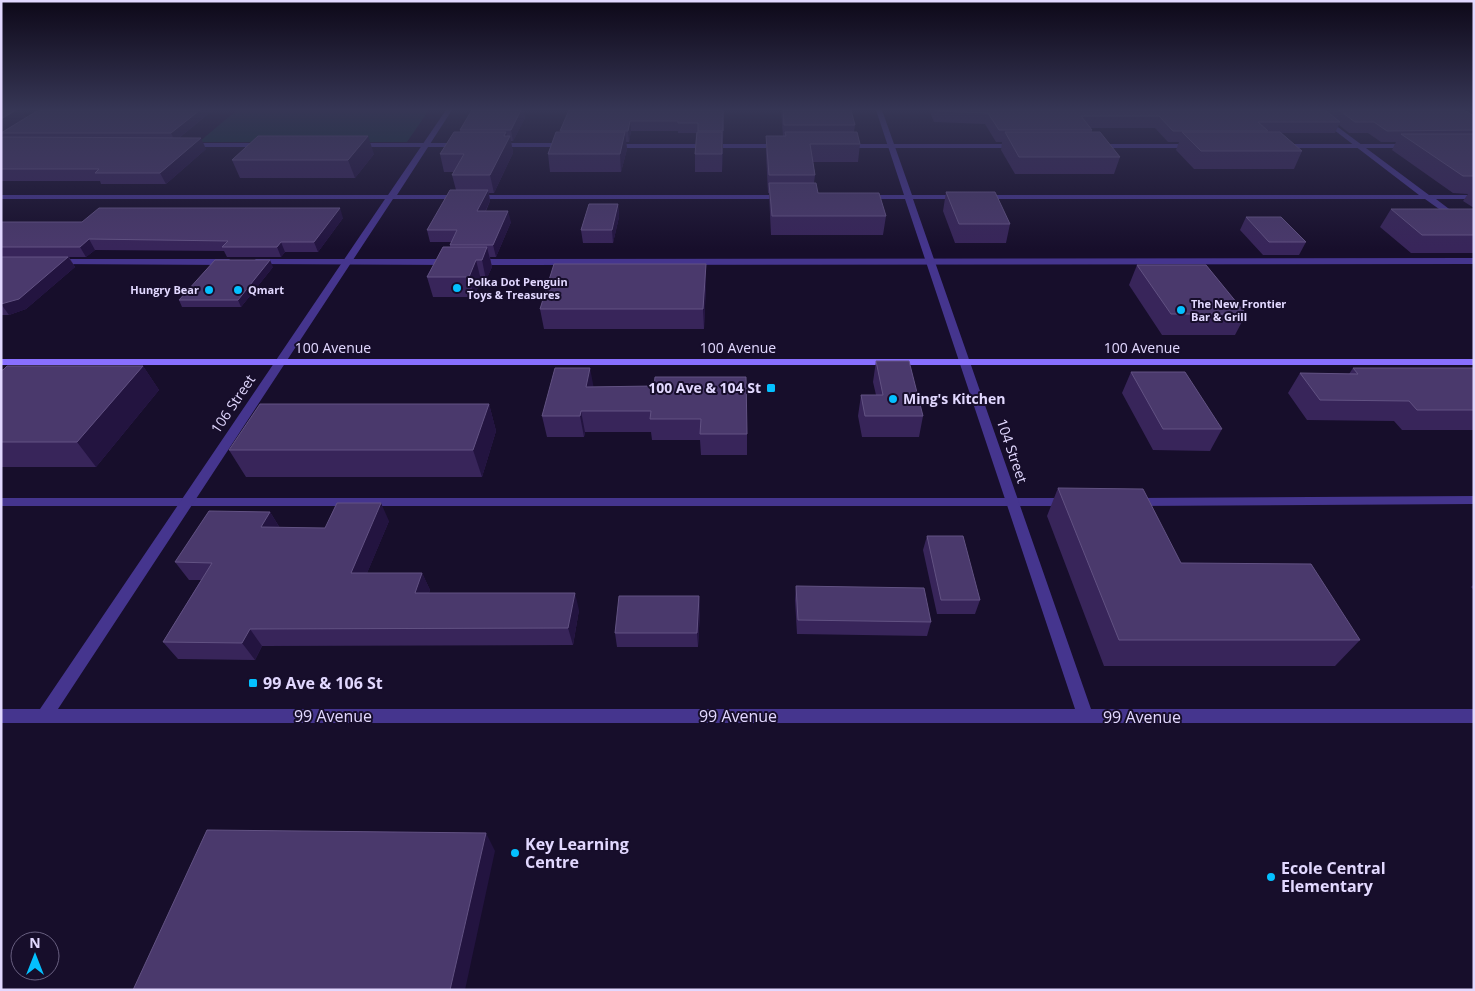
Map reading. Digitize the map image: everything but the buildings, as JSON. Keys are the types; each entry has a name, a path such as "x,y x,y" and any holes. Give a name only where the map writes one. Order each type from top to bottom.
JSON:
{"main road":[{"name":"100 Avenue","path":"1,362 1474,362"}],"street":[{"name":"106 Street","path":"44,716 418,156"},
{"name":"104 Street","path":"895,156 1086,717"},
{"path":"1373,156 1474,232"},
{"path":"1,197 799,197"},
{"path":"859,197 1474,197"},
{"path":"51,262 1474,261"},
{"path":"1120,502 1474,500"},
{"path":"1,502 1081,502"},
{"name":"99 Avenue","path":"1,716 1474,716"}],"place":[{"name":"Polka Dot Penguin Toys & Treasures","path":"457,288"},
{"name":"Hungry Bear","path":"209,290"},
{"name":"Qmart","path":"238,290"},
{"name":"The New Frontier Bar & Grill","path":"1181,310"},
{"name":"100 Ave & 104 St","path":"771,388"},
{"name":"Ming's Kitchen","path":"893,399"},
{"name":"99 Ave & 106 St","path":"253,683"},
{"name":"Key Learning Centre","path":"515,853"},
{"name":"Ecole Central Elementary","path":"1271,877"}]}
